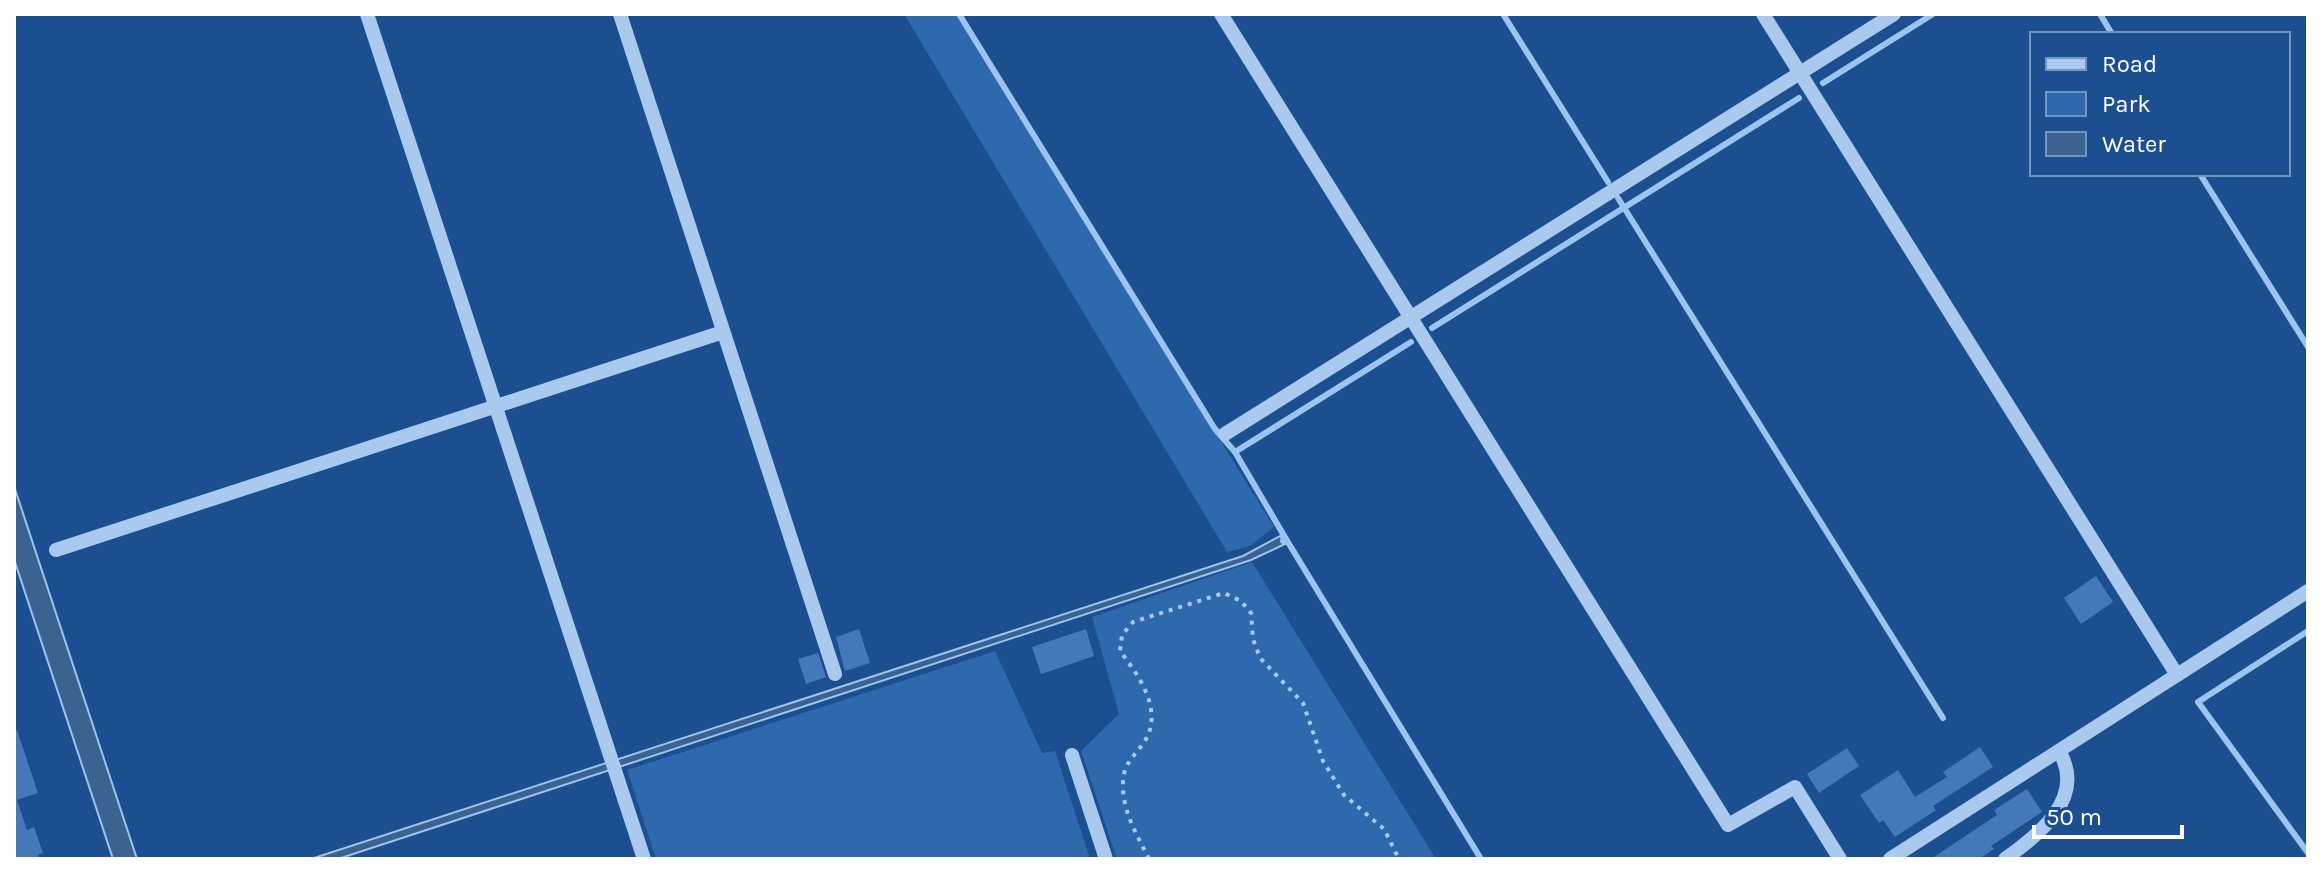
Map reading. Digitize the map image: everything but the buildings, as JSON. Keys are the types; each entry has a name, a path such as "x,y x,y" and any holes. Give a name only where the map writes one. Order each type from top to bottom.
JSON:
{"street":[{"path":"367,14 644,859"},
{"path":"620,14 835,674"},
{"path":"1221,14 1728,825 1795,787 1840,859"},
{"path":"1763,14 2177,675"},
{"path":"1225,434 1894,14"},
{"path":"56,550 723,332"},
{"path":"1890,859 2308,591"},
{"path":"2005,859 2061,808 2068,775 2059,751"},
{"path":"1072,755 1106,859"}],"path":[{"path":"1149,859 1126,812 1123,782 1128,760 1149,734 1149,703 1144,682 1120,651 1122,635 1133,622 1224,593 1241,601 1251,613 1253,639 1260,658 1303,703 1323,761 1344,795 1384,829 1399,859"}],"green space":[{"path":"904,14 956,14 1274,527 1250,546 1227,552"},
{"path":"1252,562 1436,859 1117,859 1081,751 1119,714 1092,617"},
{"path":"995,651 1042,753 1055,751 1090,859 656,859 627,770"}],"water":[{"path":"14,486 137,859 113,859 14,559"},
{"path":"1280,536 1285,544 1251,560 338,859 311,859 1243,556"}],"waterway":[{"path":"959,14 1215,429 1235,452"},
{"path":"1503,14 1608,182"},
{"path":"1823,83 1933,14"},
{"path":"2100,14 2111,32"},
{"path":"1432,328 1799,98"},
{"path":"2201,176 2308,347"},
{"path":"1618,198 1943,718"},
{"path":"1283,541 1286,539 1235,452 1411,342"},
{"path":"1286,539 1481,859"},
{"path":"2308,631 2198,702 2308,853"}]}
